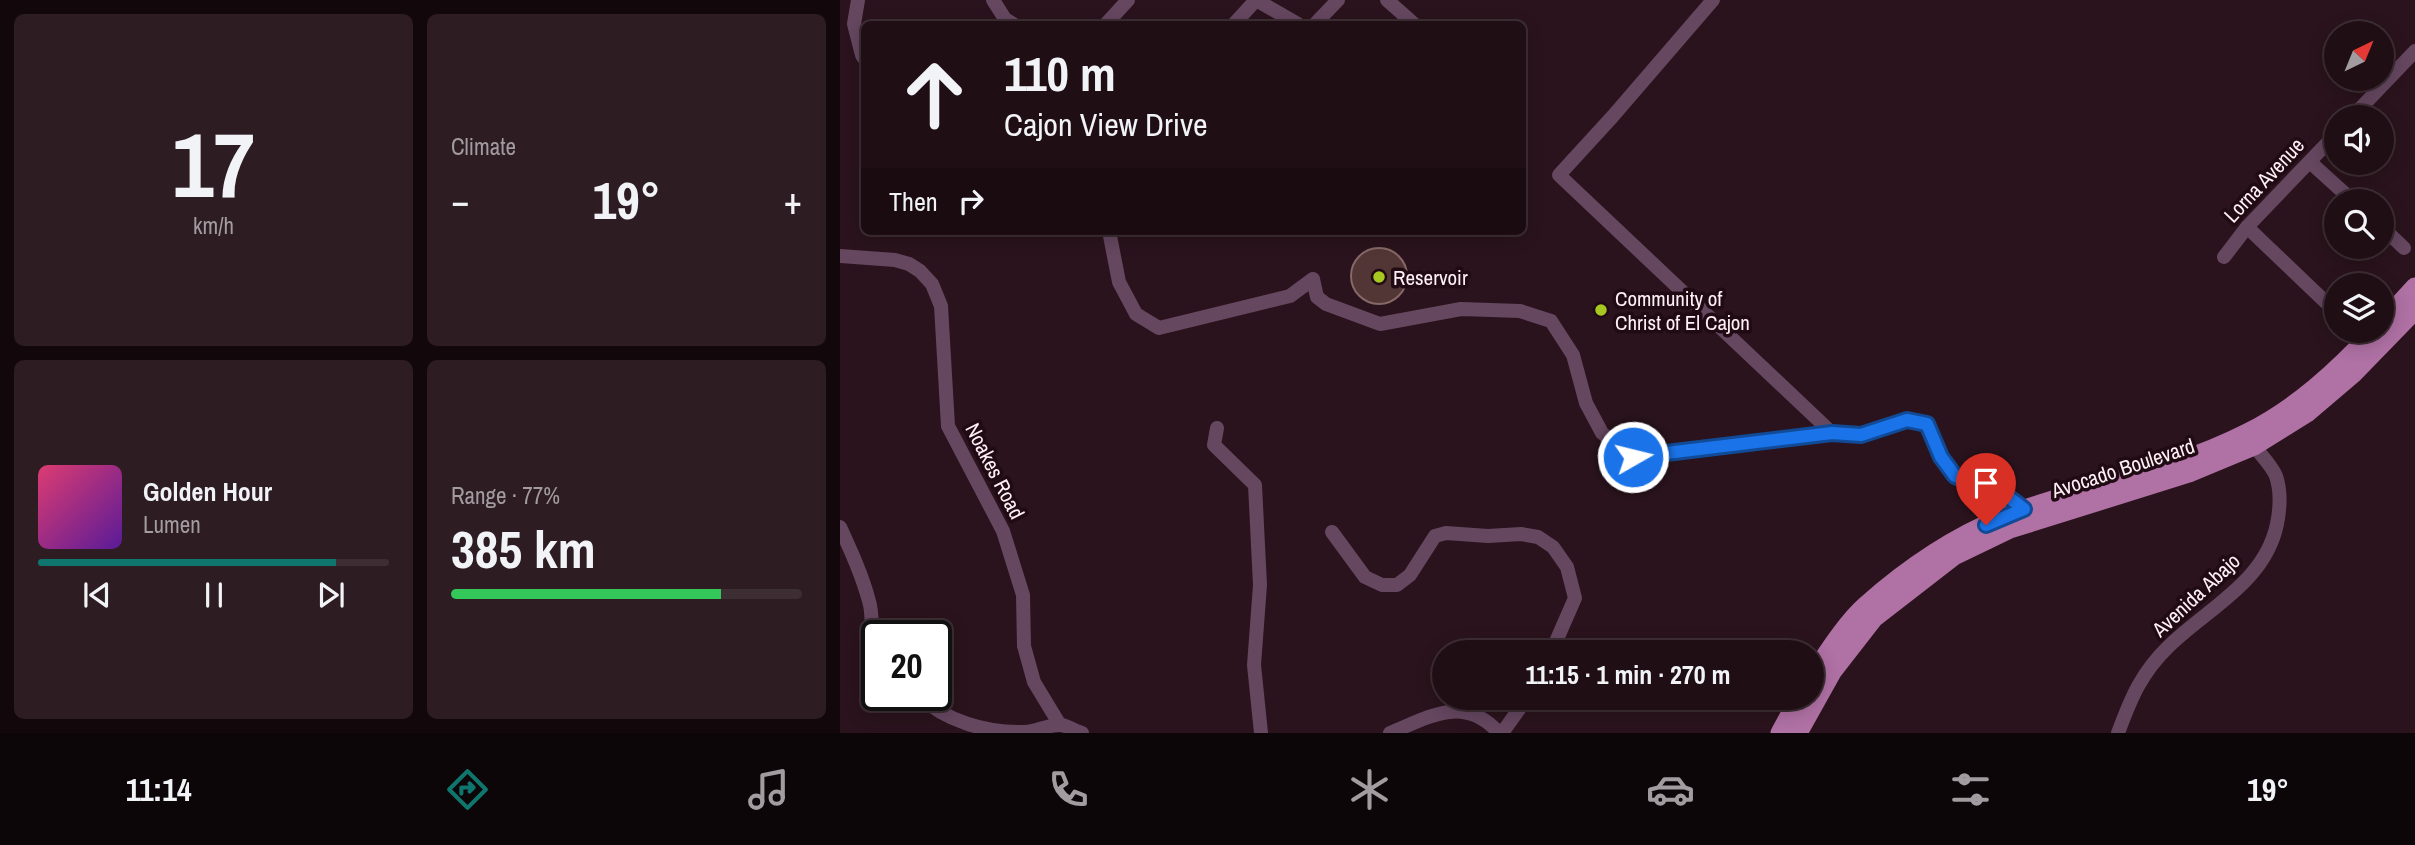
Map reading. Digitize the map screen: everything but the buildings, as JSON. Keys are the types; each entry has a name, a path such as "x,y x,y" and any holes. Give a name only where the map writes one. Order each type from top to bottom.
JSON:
{"main road":[{"path":"2394,310 2415,287"},
{"name":"Avocado Boulevard","path":"1798,733 1832,672 1874,618 1954,556 2010,529 2189,473 2254,446 2307,413 2354,373 2415,310"},
{"name":"Avocado Boulevard","path":"1824,660 1863,607 1947,544 2024,509 2184,460 2248,433 2299,402 2345,363 2363,343"},
{"path":"1780,733 1792,710"}],"street":[{"path":"858,0 853,24 861,52"},
{"path":"993,0 1008,21"},
{"path":"1109,21 1128,0"},
{"path":"1237,21 1256,0 1293,21"},
{"path":"1318,21 1338,0"},
{"path":"1387,0 1411,21"},
{"path":"1713,0 1559,174 1832,433"},
{"path":"2363,105 2415,51"},
{"name":"Lorna Avenue","path":"2224,257 2247,227 2324,147"},
{"path":"2310,162 2340,189"},
{"path":"2247,227 2324,301"},
{"path":"1110,235 1119,282 1136,314 1159,328 1290,296 1313,279 1317,297 1326,304 1380,324 1461,309 1520,311 1552,321 1573,355 1586,403 1602,433 1633,457 1832,433 1861,435 1907,420 1927,424 1941,457 1955,476 2007,496 2024,509"},
{"path":"2394,238 2404,248"},
{"name":"Noakes Road","path":"840,256 895,260 909,264 932,284 941,306 948,426 1003,531 1023,595 1024,646 1034,682 1060,725"},
{"path":"1217,428 1214,444 1255,485 1260,585 1254,664 1261,733"},
{"name":"Avenida Abajo","path":"2118,733 2135,689 2168,647 2241,586 2266,556 2274,539 2280,510 2276,475 2254,446"},
{"path":"840,527 870,602 873,620"},
{"path":"1332,532 1365,577 1382,585 1397,585 1410,575 1435,536 1446,533 1488,536 1521,534 1538,537 1553,547 1567,567 1575,598 1557,640"},
{"path":"1390,733 1451,710 1479,716 1500,733 1518,710"},
{"path":"940,711 977,727 1026,732 1060,725 1082,733"}],"place":[{"name":"Reservoir","path":"1379,277"},
{"name":"Community of Christ of El Cajon","path":"1601,310"}],"route":[{"path":"1633,457 1832,433 1861,435 1907,420 1927,424 1941,457 1955,476 2007,496 2024,509 1986,525"}]}
